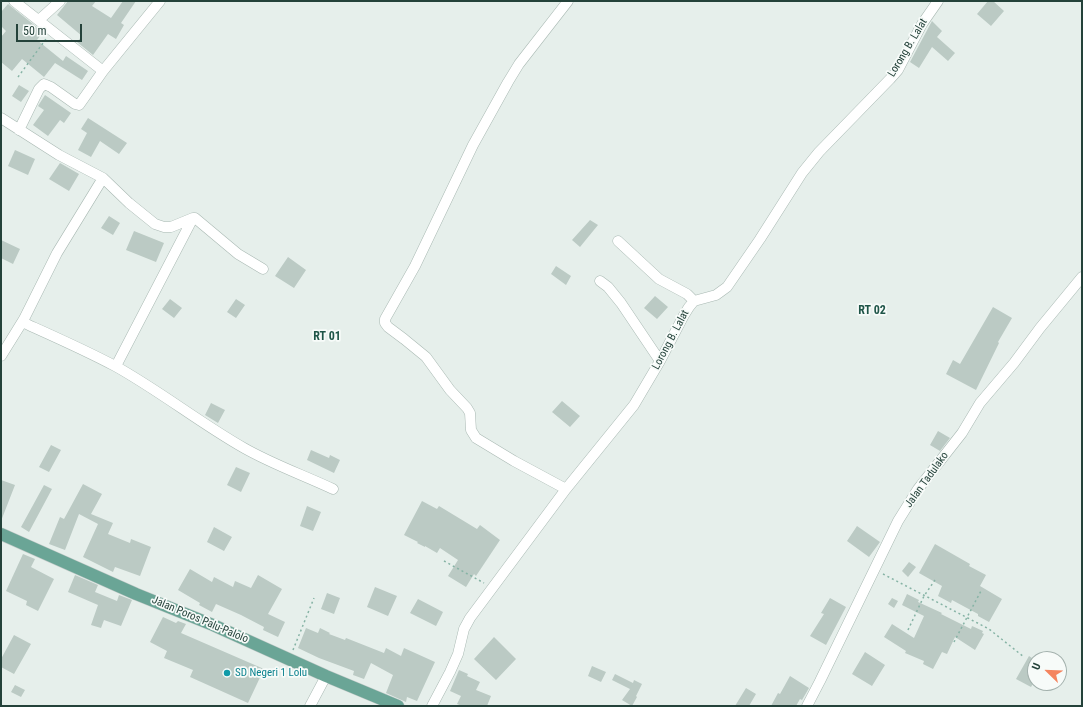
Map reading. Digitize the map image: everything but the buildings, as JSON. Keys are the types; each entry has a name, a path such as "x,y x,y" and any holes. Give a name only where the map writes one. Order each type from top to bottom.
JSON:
{"main road":[{"name":"Jalan Poros Palu-Palolo","path":"1,534 136,594 213,625 326,676 398,706"}],"street":[{"path":"14,1 103,72"},
{"path":"39,20 60,1"},
{"path":"19,130 42,85 47,84 75,104 79,105 103,72 160,1"},
{"path":"566,489 514,461 476,438 471,430 470,413 467,408 450,390 426,357 388,327 385,323 385,319 415,266 461,168 497,100 519,64 568,1"},
{"name":"Lorong B. Lalat","path":"432,706 458,654 464,629 470,618 566,489 634,405 660,361 684,315 694,300 716,295 727,288 802,172 819,152 898,70 922,24 938,1"},
{"path":"1,118 59,155 103,178 129,203 155,224 164,227 171,227 195,218 238,254 263,269"},
{"path":"1,356 22,322 57,253 103,178"},
{"path":"116,366 193,218"},
{"path":"618,241 659,279 687,294 694,300"},
{"name":"Jalan Tadulako","path":"807,706 898,521 918,489 962,433 980,403 1014,363 1040,328 1082,277"},
{"path":"600,281 612,290 660,361"},
{"path":"22,322 116,366 205,424 245,448 333,489"},
{"path":"310,706 326,676"}],"path":[{"path":"18,77 52,31"},
{"path":"444,561 493,587"},
{"path":"874,569 995,633 1024,657"},
{"path":"908,630 924,596 935,580"},
{"path":"954,642 982,589"},
{"path":"289,659 314,598"}],"place":[{"name":"SD Negeri 1 Lolu","path":"227,673"}],"district":[{"name":"RT 02","path":"872,311"},
{"name":"RT 01","path":"327,337"}]}
